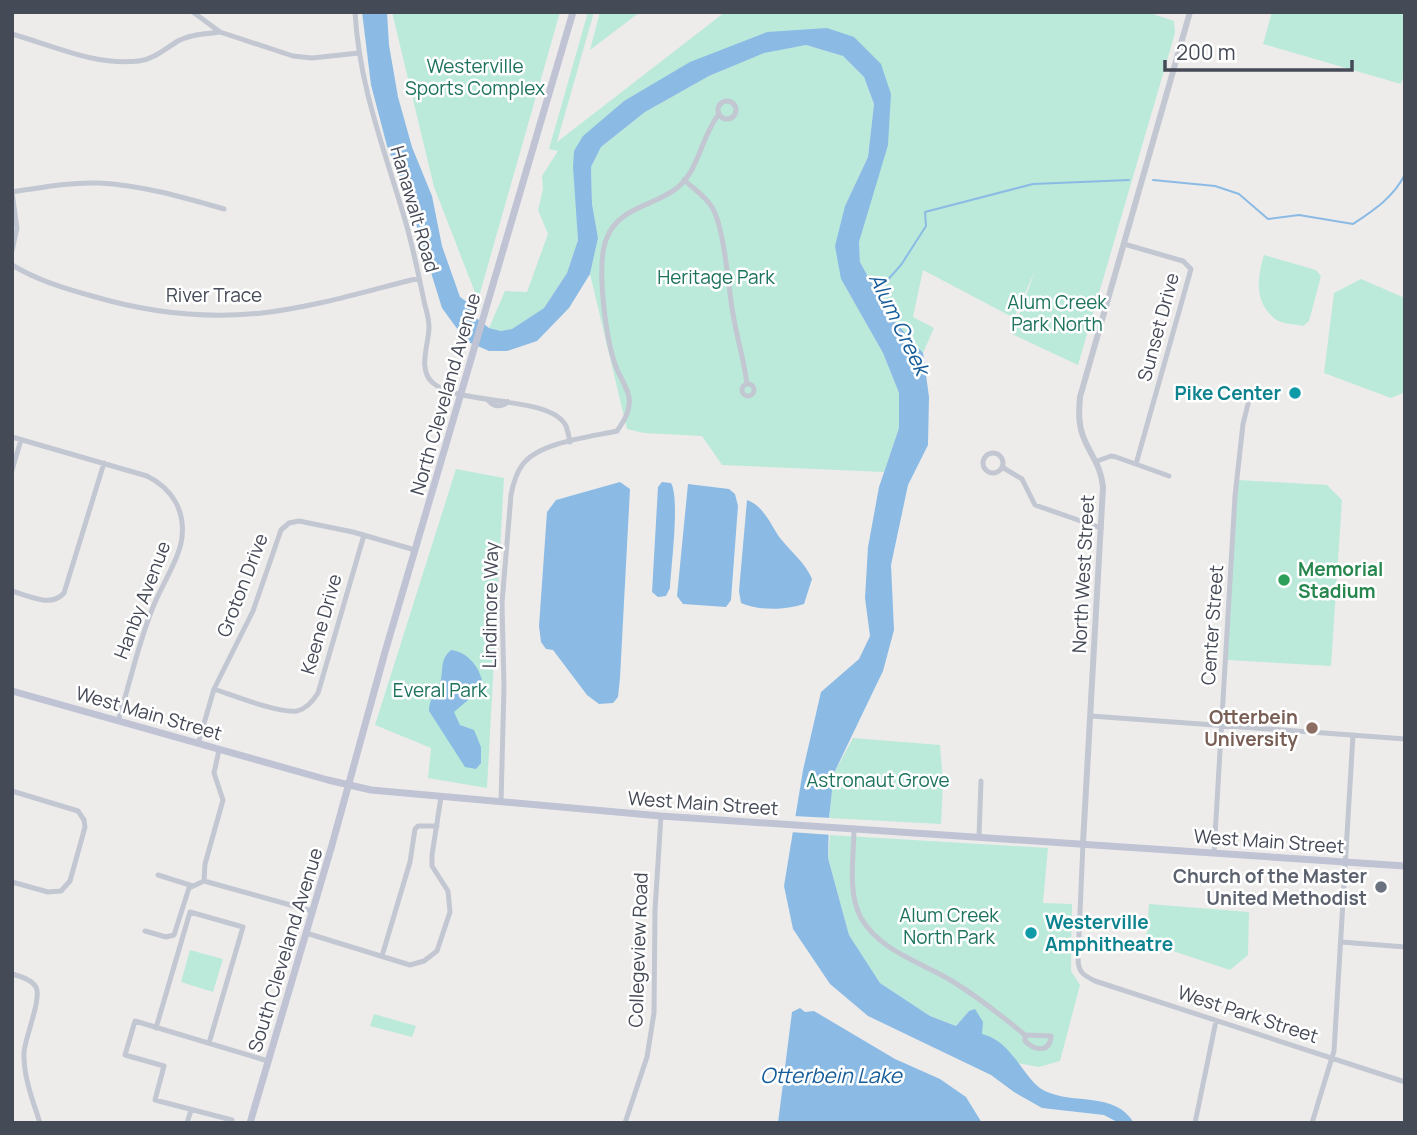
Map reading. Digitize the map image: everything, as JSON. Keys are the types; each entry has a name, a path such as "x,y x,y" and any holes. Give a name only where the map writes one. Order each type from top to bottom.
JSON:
{"main road":[{"name":"North Cleveland Avenue","path":"348,785 573,12"},
{"name":"West Main Street","path":"12,691 371,790 661,816 1405,866"},
{"name":"South Cleveland Avenue","path":"250,1123 348,785"}],"street":[{"path":"193,12 220,32 293,56 312,58 359,53"},
{"name":"Hanawalt Road","path":"355,12 359,53 376,130 404,215 429,327 425,362 427,376 437,386 461,394"},
{"name":"North West Street","path":"1083,843 1103,487 1097,461 1081,428 1080,397 1190,12"},
{"path":"12,34 74,55 141,61 164,52 179,40 220,32"},
{"path":"719,114 707,132 695,164 684,180 712,206 715,215 733,317 746,367 747,384"},
{"name":"Lindimore Way","path":"501,802 504,687 502,603 514,479 530,457 545,448 617,431 628,411 629,396 616,368 607,325 602,267 606,239 619,219 674,191 684,180"},
{"path":"12,251 17,228 12,192 97,183 147,188 224,209"},
{"name":"Sunset Drive","path":"1124,244 1183,261 1191,269 1136,464"},
{"name":"River Trace","path":"12,265 41,281 109,301 157,311 208,315 260,313 304,306 419,278"},
{"path":"461,394 534,407 560,420 565,425 570,442"},
{"name":"Center Street","path":"1214,853 1235,494 1243,424 1249,400"},
{"name":"Hanby Avenue","path":"12,437 156,480 173,496 181,517 182,539 146,626 118,721"},
{"path":"12,470 21,439"},
{"path":"1097,461 1111,456 1169,476"},
{"path":"12,591 54,601 64,593 104,463"},
{"path":"1002,467 1021,479 1035,505 1101,528"},
{"name":"Groton Drive","path":"198,744 214,689 253,611 281,530 289,523 299,521 364,535 415,550"},
{"name":"Keene Drive","path":"214,689 287,711 302,709 313,701 318,693 364,535"},
{"path":"1091,716 1405,739"},
{"path":"1312,1123 1333,1058 1353,735"},
{"path":"204,881 205,864 223,800 214,773 219,750"},
{"path":"979,837 981,781"},
{"path":"12,790 78,811 85,820 70,881 61,891 48,892 12,882"},
{"path":"306,933 410,965 424,961 437,951 450,912 448,891 432,866 441,796"},
{"name":"Collegeview Road","path":"625,1123 647,1057 654,1013 655,910 661,816"},
{"path":"382,956 410,862 415,829 418,826 437,827"},
{"path":"854,828 852,874 856,902 861,917 873,934 894,951 951,981 1025,1035 1045,1034 1051,1036 1051,1040 1049,1045 1038,1049 1025,1041 1025,1035"},
{"name":"West Park Street","path":"1083,843 1077,958 1082,975 1405,1082"},
{"path":"158,875 193,886"},
{"path":"145,931 166,937 174,935 187,895 193,886 204,881 312,911"},
{"path":"156,1028 190,912 243,928 209,1043"},
{"path":"1341,942 1405,947"},
{"path":"12,974 25,978 36,988 37,997 24,1053 26,1072 40,1123"},
{"path":"232,1120 155,1100 164,1066 125,1055 135,1021 268,1061"},
{"path":"1195,1123 1216,1021"},
{"path":"187,1123 191,1110"}],"green space":[{"name":"Westerville Sports Complex","path":"392,12 560,12 478,300 434,187"},
{"name":"Alum Creek Park North","path":"588,12 594,12 557,142 725,12 1147,12 1174,21 1175,33 1078,365 1012,334 1035,271 1014,318 923,270 913,317 934,328 923,353 889,315 860,262 859,242 870,203 891,94 827,28 624,101 584,136 574,152 578,240 567,273 544,308 512,329 501,331 489,328 505,291 527,292 548,234 538,210 543,189 542,176 558,151 549,149"},
{"path":"600,12 640,12 590,50"},
{"path":"1272,12 1405,12 1405,71 1401,84 1263,44"},
{"name":"Heritage Park","path":"806,45 843,56 864,77 874,104 868,157 845,206 841,279 883,353 899,393 899,428 884,472 722,465 702,436 644,433 627,429 590,274 598,238 592,204 591,167 601,147 645,112 709,76 764,52"},
{"path":"1264,255 1316,270 1321,276 1309,321 1303,326 1278,321 1263,305 1259,281"},
{"path":"1361,279 1405,298 1405,392 1391,398 1324,373 1334,293"},
{"name":"Everal Park","path":"456,469 504,478 487,788 428,778 431,748 375,725"},
{"name":"Memorial Stadium","path":"1238,480 1327,485 1342,500 1331,666 1227,660"},
{"name":"Astronaut Grove","path":"853,738 940,745 943,783 941,824 829,818 834,773"},
{"name":"Alum Creek North Park","path":"830,835 1048,848 1043,903 1072,904 1071,971 1080,985 1060,1061 1039,1067 989,1058 969,1011 956,1026 930,1016 880,983 849,935 828,858"},
{"path":"1149,904 1249,912 1248,955 1230,970 1146,942"},
{"path":"190,950 223,959 213,992 181,982"},
{"path":"374,1014 416,1026 412,1037 370,1026"}],"water":[{"path":"362,12 387,12 389,45 398,97 412,147 432,196 442,246 460,297 467,302 475,317 489,328 501,331 512,329 544,308 567,273 578,240 574,151 583,136 624,101 690,62 767,32 827,28 854,37 881,64 891,94 888,145 859,242 860,262 889,315 923,353 929,397 928,445 908,485 891,565 894,630 883,671 834,773 828,858 849,935 880,983 930,1016 956,1026 969,1011 975,1009 983,1022 982,1034 1002,1044 1038,1086 1056,1095 1116,1106 1134,1123 1119,1123 1104,1115 1042,1108 991,1075 868,1016 830,984 793,929 784,886 803,770 821,692 859,659 870,636 865,598 868,547 879,487 899,428 899,393 883,353 841,279 835,246 845,206 868,157 874,104 864,77 843,56 806,45 764,53 709,76 645,112 601,147 591,167 592,204 598,238 590,274 569,308 537,341 507,351 489,351 466,341 442,308 406,192 387,146 371,85"},
{"path":"620,482 630,489 620,678 618,697 613,703 599,704 587,695 553,650 546,649 541,642 539,626 547,512 556,500"},
{"path":"662,482 671,483 674,491 675,517 670,588 666,596 658,597 652,592 658,487"},
{"path":"688,484 729,489 735,494 738,506 731,600 726,607 683,604 677,596"},
{"path":"747,500 762,511 809,573 812,579 804,604 772,609 741,603 739,591"},
{"path":"451,650 462,653 471,660 482,680 475,694 454,712 460,725 474,730 481,747 481,763 476,769 465,767 429,711 431,700 440,683 443,662"},
{"name":"Otterbein Lake","path":"800,1008 805,1012 814,1011 895,1059 940,1079 966,1097 982,1123 778,1123 792,1012"}],"pier":[{"path":"793,816 832,818 833,835 790,832"}],"waterway":[{"path":"1153,180 1215,186 1239,194 1268,219 1299,215 1353,224 1389,196 1405,174"},
{"name":"Alum Creek","path":"875,294 901,265 926,226 925,212 1033,184 1129,180"}],"place":[{"name":"Pike Center","path":"1295,393"},
{"name":"Memorial Stadium","path":"1284,580"},
{"name":"Otterbein University","path":"1312,728"},
{"name":"Church of the Master United Methodist","path":"1381,887"},
{"name":"Westerville Amphitheatre","path":"1031,933"}]}
